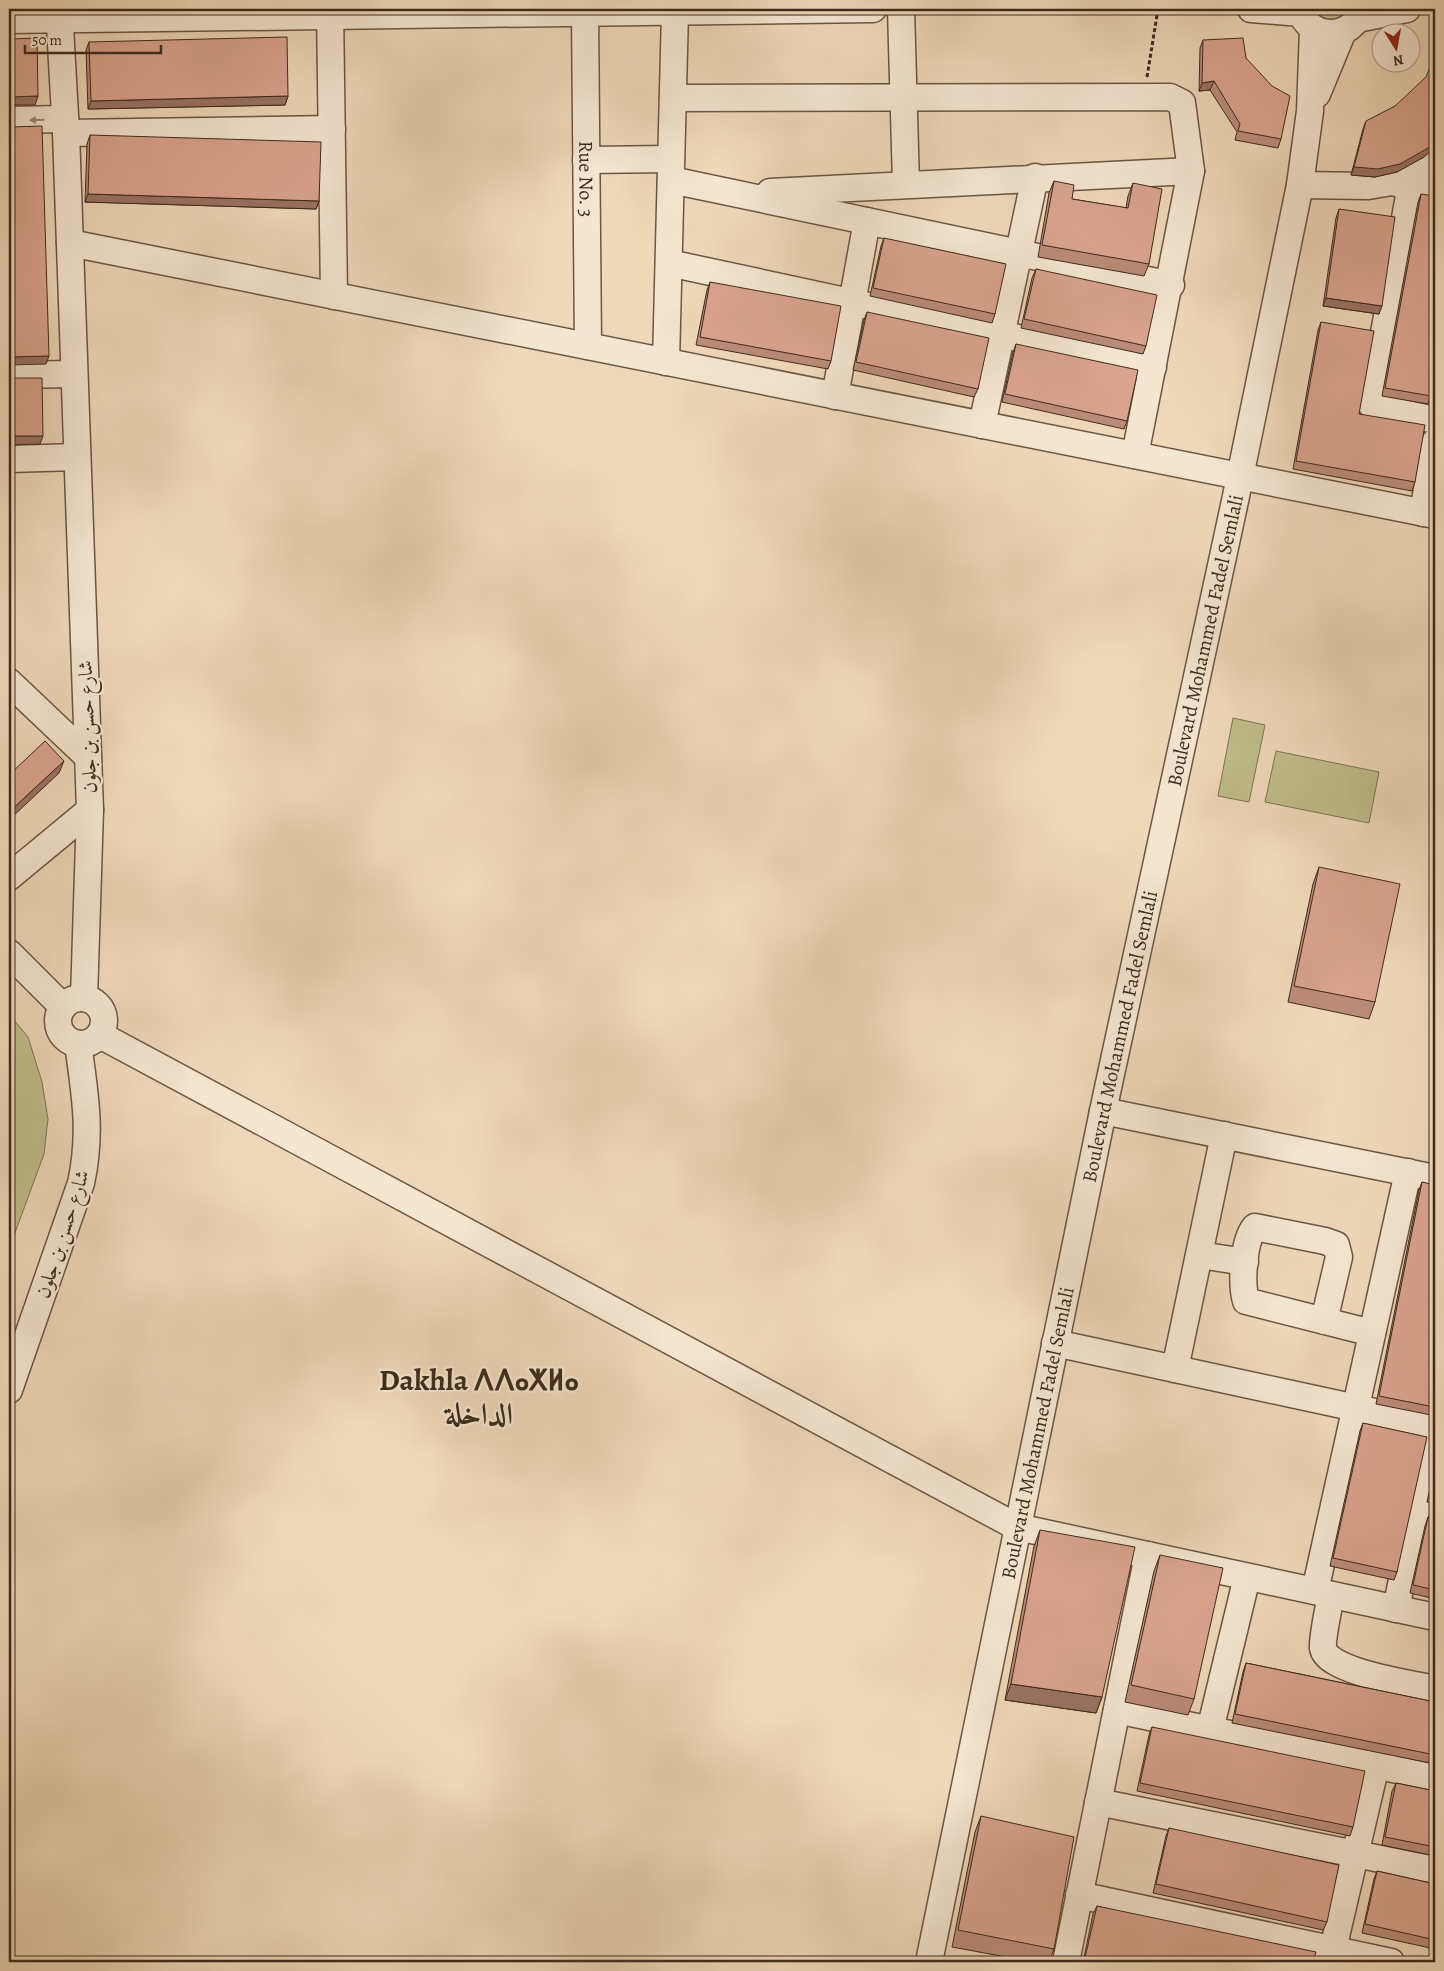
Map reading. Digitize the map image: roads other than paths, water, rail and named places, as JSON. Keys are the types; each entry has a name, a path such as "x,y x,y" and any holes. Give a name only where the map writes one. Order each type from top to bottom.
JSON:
{"street":[{"path":"9,20 59,14 585,13 873,9"},
{"path":"901,9 906,184"},
{"path":"1251,9 1305,17 1322,33 1333,34 1354,20 1407,9"},
{"path":"666,362 673,98 685,11"},
{"path":"330,12 334,296"},
{"name":"Rue No. 3","path":"585,13 588,346"},
{"name":"شارع حسن بن جلون","path":"59,14 70,243 90,810 73,1002"},
{"name":"Boulevard Mohammed Fadel Semlali","path":"929,1962 1102,1111 1300,185 1310,111 1305,17"},
{"name":"Boulevard Mohammed Fadel Semlali","path":"1310,111 1354,20"},
{"path":"673,98 1170,97 1182,103 1191,171 1135,455"},
{"path":"9,120 65,126 332,129"},
{"path":"586,160 671,169 735,194 1170,285"},
{"path":"1435,160 1413,186 1371,404 1435,420"},
{"path":"735,194 1035,177 1191,171"},
{"path":"982,425 1000,333 1035,177"},
{"path":"1300,185 1413,186"},
{"path":"835,396 867,222"},
{"path":"70,243 1429,514 1435,442"},
{"path":"669,263 1000,333 1153,368"},
{"path":"9,375 74,374"},
{"path":"9,458 77,458"},
{"path":"9,682 88,757"},
{"path":"9,877 90,810"},
{"path":"9,953 73,1002 99,1005 103,1012 104,1028 89,1040"},
{"path":"73,1002 59,1014 59,1030 64,1037 89,1040 1017,1527 1435,1617"},
{"name":"شارع حسن بن جلون","path":"9,1390 81,1183 86,1160 89,1040"},
{"path":"1102,1111 1435,1178"},
{"path":"1175,1368 1224,1135"},
{"path":"1408,1172 1356,1408 1323,1593 1323,1648 1330,1660 1344,1668 1435,1689"},
{"path":"1324,1321 1339,1257 1336,1245 1325,1240 1255,1227 1248,1235 1242,1290 1246,1301 1324,1321 1372,1333"},
{"path":"1200,1255 1245,1262"},
{"path":"1055,1342 1356,1408 1435,1423 1426,1511 1396,1609"},
{"path":"1066,1962 1148,1556"},
{"path":"1210,1730 1247,1577"},
{"path":"1117,1710 1435,1778"},
{"path":"1332,1956 1376,1765"},
{"path":"1098,1802 1435,1870"},
{"path":"1080,1896 1332,1956 1391,1962"}],"district":[{"name":"Dakhla ⴷⴷⴰⵅⵍⴰ الداخلة","path":"479,1397"}]}
